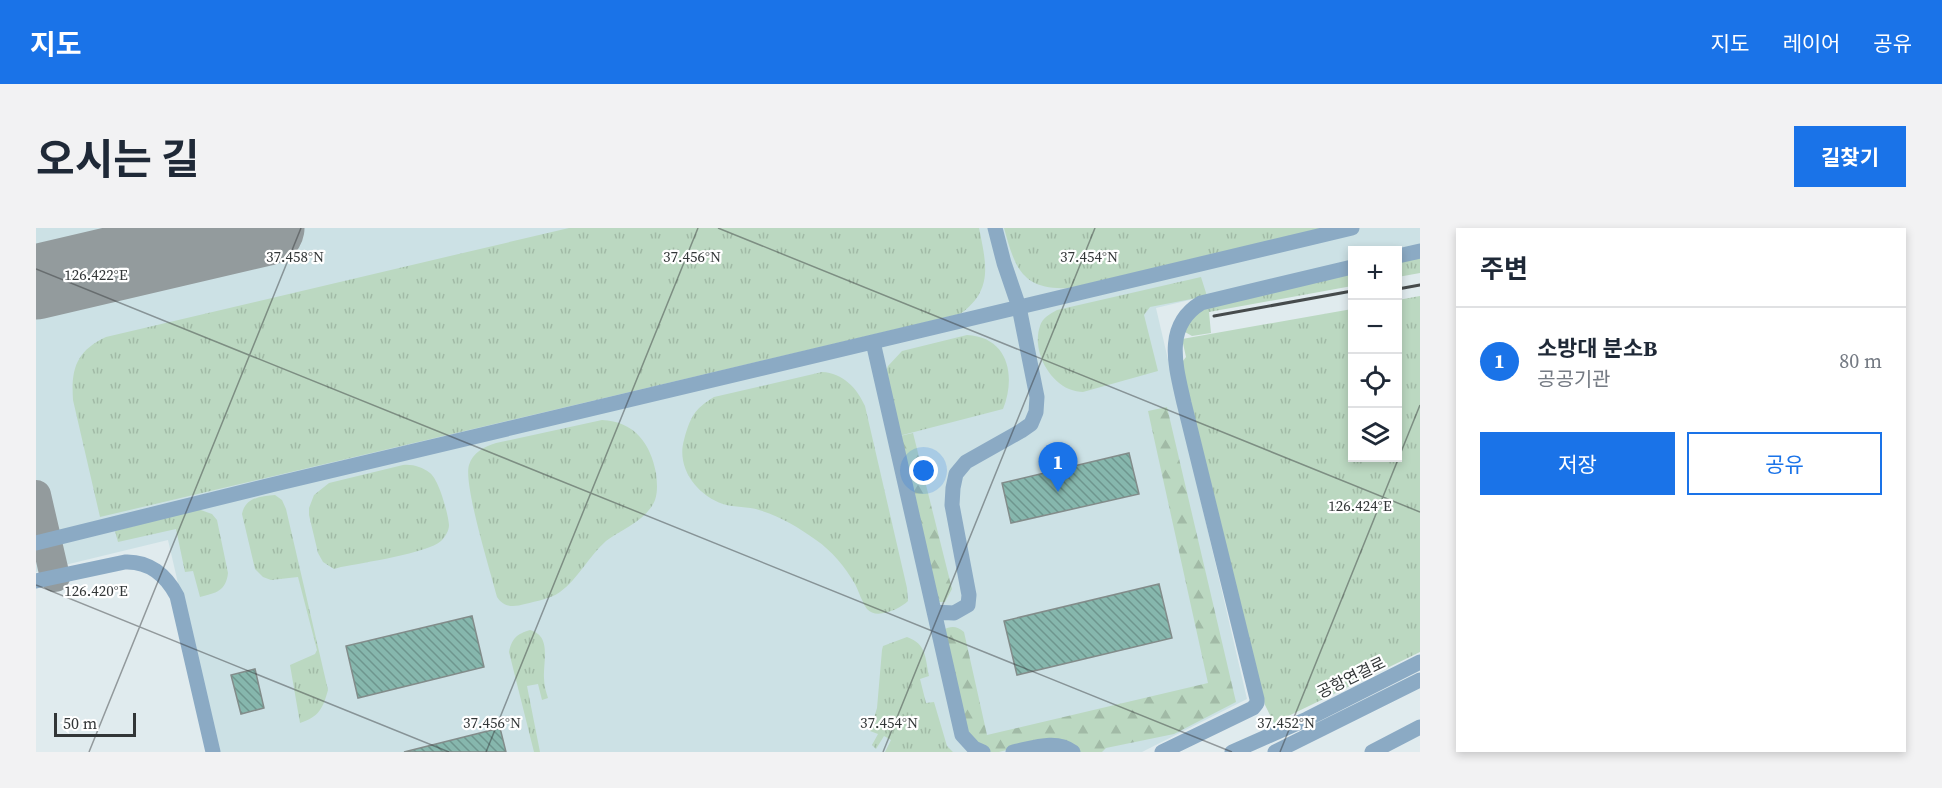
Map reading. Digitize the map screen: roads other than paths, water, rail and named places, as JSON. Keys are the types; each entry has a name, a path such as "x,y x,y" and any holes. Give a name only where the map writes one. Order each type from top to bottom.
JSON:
{"street":[{"path":"934,612 954,613 968,605 969,595 952,505 956,474 966,462 1031,424 1036,412 1037,397 1019,307 995,228"},
{"path":"36,543 283,482 1352,228"},
{"path":"1402,255 1420,251"},
{"path":"1161,752 1253,708 1257,699 1184,403 1176,367 1176,336 1184,318 1191,309 1201,303 1348,268"},
{"path":"873,342 962,735 974,748 983,752"},
{"path":"36,582 125,562 136,562 163,575 177,596 213,752"},
{"name":"공항연결로","path":"1232,752 1307,719 1420,662"},
{"name":"공항연결로","path":"1275,752 1420,680"},
{"path":"1372,752 1420,728"},
{"path":"1013,752 1059,745 1073,752"}],"railway":[{"path":"1402,288 1420,285"},
{"path":"1214,316 1348,292"}],"place":[{"name":"소방대 분소B","path":"1058,492"}]}
